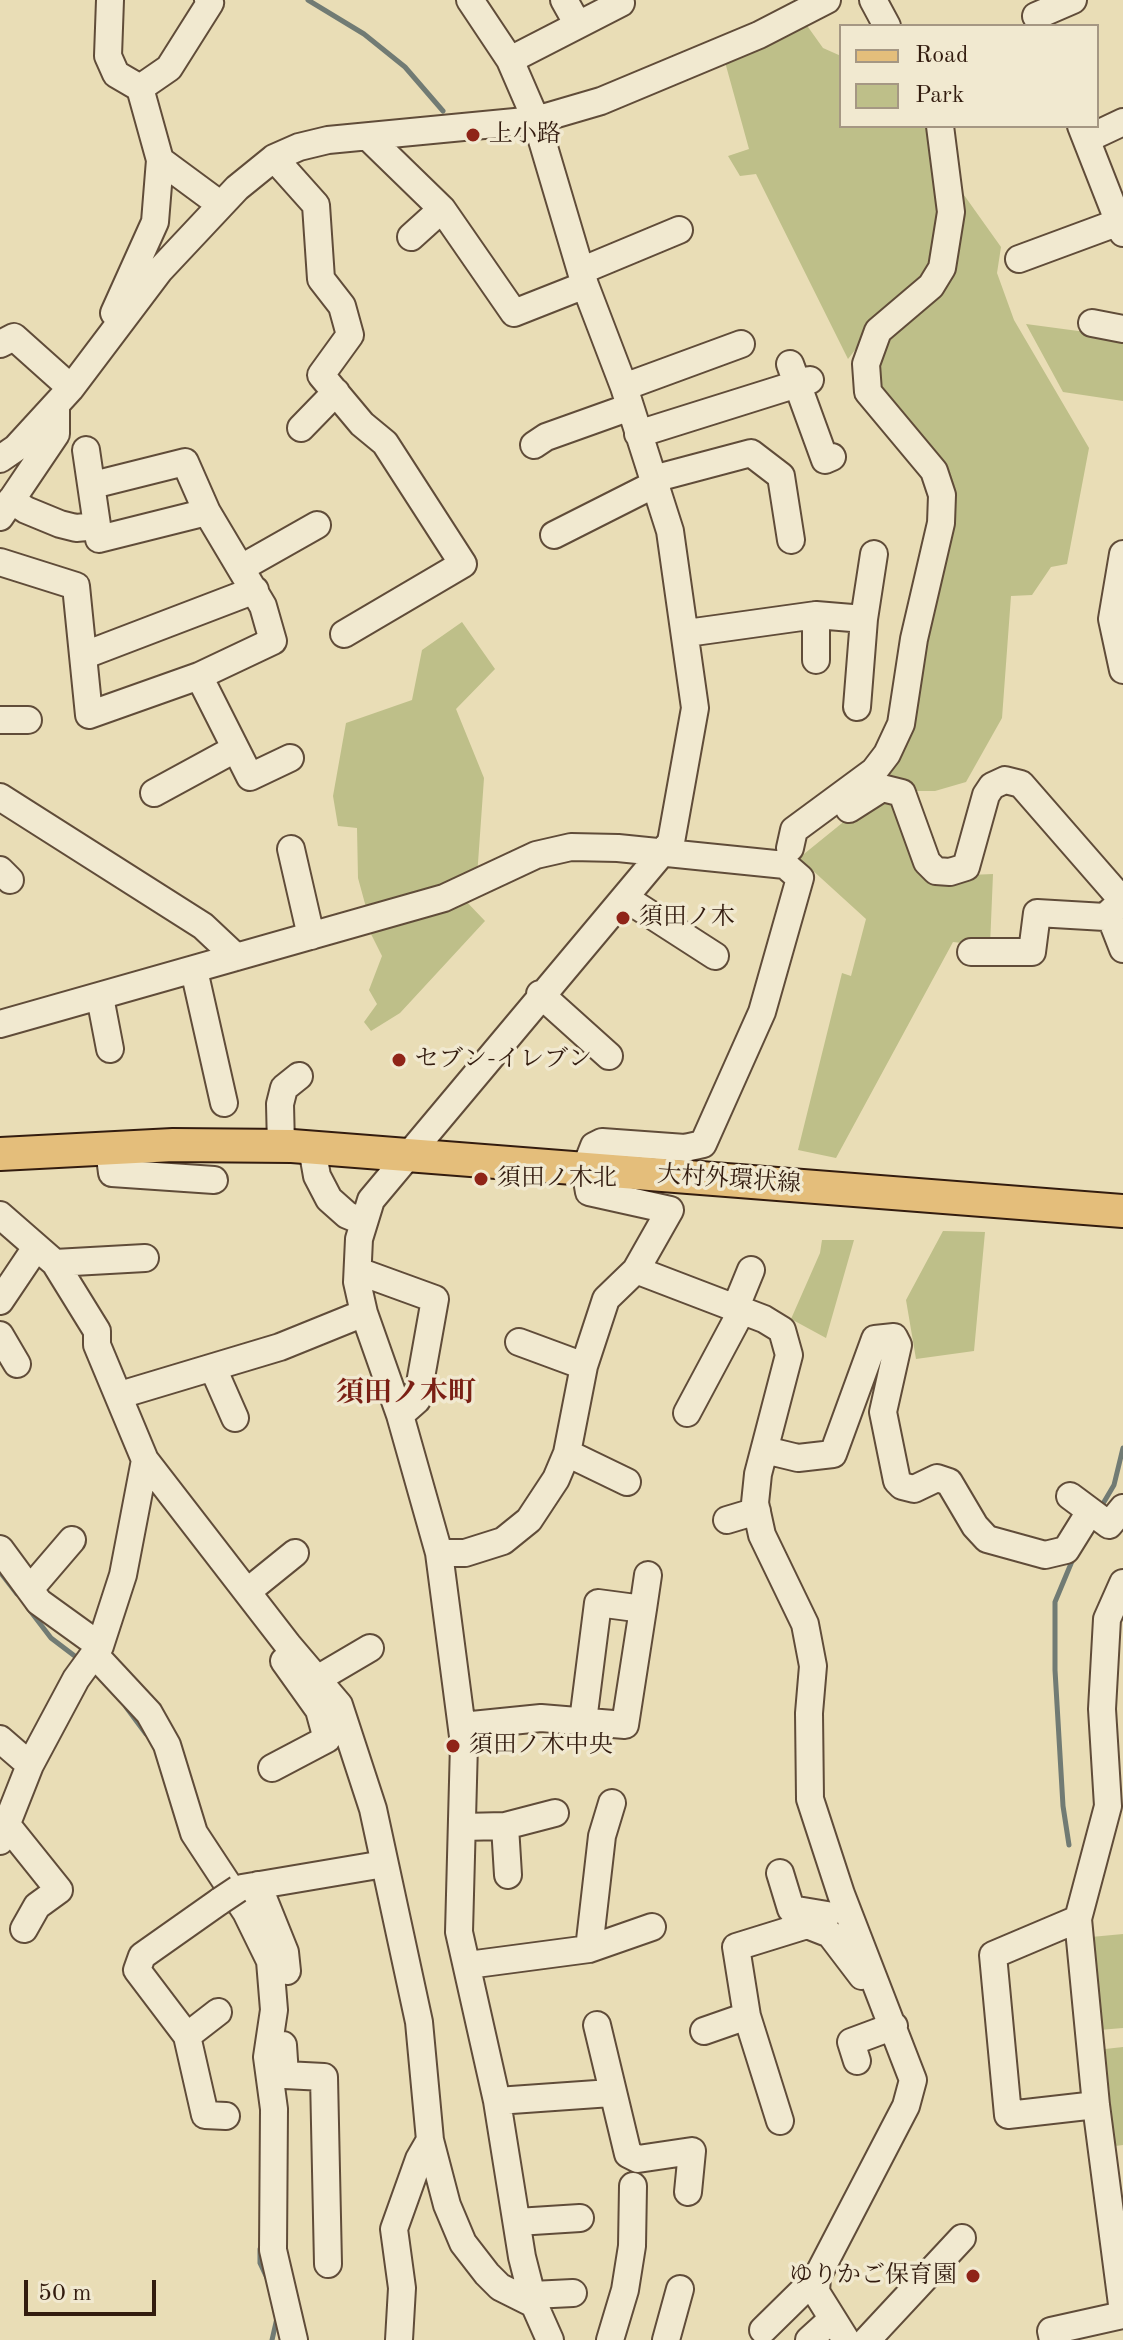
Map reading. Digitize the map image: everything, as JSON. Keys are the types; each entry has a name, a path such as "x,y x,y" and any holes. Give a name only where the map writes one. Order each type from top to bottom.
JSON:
{"main road":[{"name":"大村外環状線","path":"0,1154 109,1149 297,1147 1123,1211"}],"street":[{"path":"104,342 155,222 160,160 140,88 116,74 108,56 110,0"},
{"path":"140,88 169,68 210,3 208,0"},
{"path":"470,0 510,60 536,120 584,278 627,397 670,531 687,633 695,708 671,842 540,994 371,1200 359,1239 358,1271 364,1313 400,1415 439,1553 462,1726 459,1932 497,2101 533,2300 550,2340"},
{"path":"564,0 578,25"},
{"path":"0,459 64,397 160,270 221,205 274,158 299,147 536,120 601,101 759,35 827,0"},
{"path":"873,0 886,24"},
{"path":"1035,14 1073,0"},
{"path":"510,60 621,3"},
{"path":"1019,259 1121,228 1084,132 1123,122"},
{"path":"790,848 794,830 874,771 892,745 901,724 914,639 941,523 942,495 934,471 868,392 866,364 878,331 931,286 942,268 951,212 940,128"},
{"path":"368,137 442,209 514,313 679,230"},
{"path":"274,158 316,205 321,279 342,306 350,335 321,375 362,424 385,443 463,564 360,632"},
{"path":"160,160 221,205"},
{"path":"411,237 442,209"},
{"path":"1092,323 1123,329"},
{"path":"0,344 14,337 64,397"},
{"path":"534,445 741,344"},
{"path":"638,434 799,376 825,460 832,457"},
{"path":"301,428 336,392"},
{"path":"6,509 56,434 64,397"},
{"path":"86,450 99,539 207,512"},
{"path":"566,537 654,482 751,453 781,476 791,540"},
{"path":"0,562 76,586 89,715 199,676 273,641 255,590 207,512 185,462 93,485"},
{"path":"6,509 26,510 76,528 97,526"},
{"path":"241,568 317,525"},
{"path":"857,707 864,619 874,554"},
{"path":"1122,562 1112,619 1123,670"},
{"path":"85,655 255,590"},
{"path":"687,633 816,615 864,619"},
{"path":"816,615 816,660"},
{"path":"199,676 233,750 250,777 290,758"},
{"path":"0,720 28,720"},
{"path":"154,793 233,750"},
{"path":"748,862 790,848 871,793 892,789 902,793 927,862 936,871 966,867 986,795 992,786 1005,780 1021,784 1118,905 1123,949"},
{"path":"4,808 203,926 236,957"},
{"path":"0,1024 444,898 536,855 571,847 785,865 800,878 762,1012 703,1144 685,1148 602,1142 594,1146 585,1169 589,1192 670,1210 636,1270 606,1299 584,1366 567,1453 542,1503 529,1520 503,1541 465,1553 439,1553"},
{"path":"291,849 311,936"},
{"path":"625,898 715,956"},
{"path":"971,952 1032,952 1037,913 1105,917 1118,905"},
{"path":"194,970 224,1103"},
{"path":"540,994 609,1056"},
{"path":"100,997 110,1049"},
{"path":"299,1076 284,1088 280,1104 297,1147 329,1199 364,1222"},
{"path":"109,1149 112,1173 214,1180"},
{"path":"0,1215 45,1256 97,1331 97,1345 145,1460 288,1645 339,1705 373,1809 419,2022 430,2140 447,2205 463,2243 500,2287 533,2300 573,2293"},
{"path":"0,1301 45,1256 145,1258"},
{"path":"636,1270 764,1319 782,1330 789,1355 758,1474 757,1511 762,1535 805,1624 813,1666 809,1713 810,1799 858,1938 913,2080 906,2106 817,2277 763,2330"},
{"path":"687,1413 738,1310 751,1270"},
{"path":"358,1271 435,1299 417,1400 400,1415"},
{"path":"120,1395 280,1347 364,1313"},
{"path":"0,1335 17,1364"},
{"path":"765,1450 798,1458 833,1454 875,1339 894,1337 898,1345 883,1412 897,1481 902,1486 914,1489 937,1478 949,1482 975,1526 987,1539 1045,1555 1066,1550 1096,1511"},
{"path":"519,1342 584,1366"},
{"path":"213,1368 235,1418"},
{"path":"567,1453 627,1482"},
{"path":"24,1929 37,1906 68,1884 3,1832 30,1765 90,1660 123,1575 145,1460"},
{"path":"727,1520 757,1511"},
{"path":"30,1589 72,1540"},
{"path":"0,1549 39,1602 90,1660 155,1724 167,1745 194,1833 252,1923 270,1961 274,2010 267,2057 274,2109 273,2250 294,2340"},
{"path":"248,1591 295,1553"},
{"path":"462,1726 541,1718 625,1725 648,1575"},
{"path":"1050,2327 1123,2314 1096,2105 1078,1919 1108,1806 1102,1709 1107,1619 1123,1583"},
{"path":"583,1721 598,1603 643,1609"},
{"path":"272,1768 327,1739 319,1710 280,1657 288,1645"},
{"path":"319,1678 370,1648"},
{"path":"0,1739 30,1765"},
{"path":"1104,1818 1115,1815 1123,1796"},
{"path":"589,1949 602,1836 612,1803"},
{"path":"462,1827 505,1826 555,1813"},
{"path":"505,1826 508,1875"},
{"path":"226,2116 205,2115 187,2036 137,1970 142,1956 239,1891 384,1864"},
{"path":"780,1873 791,1909 816,1911 838,1919 858,1938"},
{"path":"239,1891 285,1952 290,1990 281,2056 285,2075 324,2077 328,2264"},
{"path":"1078,1919 993,1955 1008,2115 1096,2105"},
{"path":"780,2121 747,2016 736,1947 807,1925 830,1934 860,1975 874,1977"},
{"path":"468,1965 589,1949 652,1927"},
{"path":"187,2036 218,2012"},
{"path":"704,2031 747,2016"},
{"path":"597,2025 628,2154 638,2159 692,2151 688,2192"},
{"path":"857,2061 851,2042 894,2026"},
{"path":"497,2101 611,2093"},
{"path":"399,2340 402,2288 394,2229 419,2159 430,2140"},
{"path":"615,2339 632,2246 633,2186"},
{"path":"517,2222 580,2218"},
{"path":"867,2340 962,2238"},
{"path":"809,2340 838,2330 816,2292 817,2277"},
{"path":"666,2340 680,2289"}],"green space":[{"path":"803,20 823,48 839,55 839,128 933,128 937,143 939,263 874,326 848,359 756,174 740,176 728,156 749,149 725,62"},
{"path":"954,181 1001,247 997,273 1014,320 1089,448 1067,564 1051,567 1032,595 1011,596 1002,718 966,782 935,791 914,791 884,778 946,496 872,390 881,333 933,289"},
{"path":"1026,324 1123,337 1123,401 1063,392"},
{"path":"462,622 495,669 456,709 484,778 477,877 367,911 358,878 357,828 338,826 333,796 346,723 412,700 422,650"},
{"path":"873,798 893,799 923,877 993,874 990,946 953,942 836,1158 798,1150 842,973 851,976 866,919 799,858"},
{"path":"463,898 485,921 400,1013 371,1031 364,1022 377,1004 369,990 382,956 367,926"},
{"path":"943,1231 985,1232 974,1351 916,1359 906,1300"},
{"path":"822,1240 854,1240 826,1338 791,1319 820,1253"},
{"path":"1123,1934 1123,2028 1099,2030 1091,1937"},
{"path":"1123,2047 1123,2145 1115,2146 1105,2049"}],"waterway":[{"path":"308,0 364,34 405,67 443,111"},
{"path":"1101,1507 1114,1485 1123,1448"},
{"path":"1069,1845 1063,1806 1055,1670 1055,1602 1075,1554"},
{"path":"0,1572 17,1594"},
{"path":"28,1608 51,1638 80,1660"},
{"path":"126,1707 146,1734"},
{"path":"260,2249 260,2263 267,2278"},
{"path":"272,2340 277,2318"}],"place":[{"name":"上小路","path":"473,135"},
{"name":"須田ノ木","path":"623,918"},
{"name":"セブン-イレブン","path":"399,1060"},
{"name":"須田ノ木北","path":"481,1179"},
{"name":"須田ノ木中央","path":"453,1746"},
{"name":"ゆりかご保育園","path":"973,2276"}],"district":[{"name":"須田ノ木町","path":"406,1394"}]}
